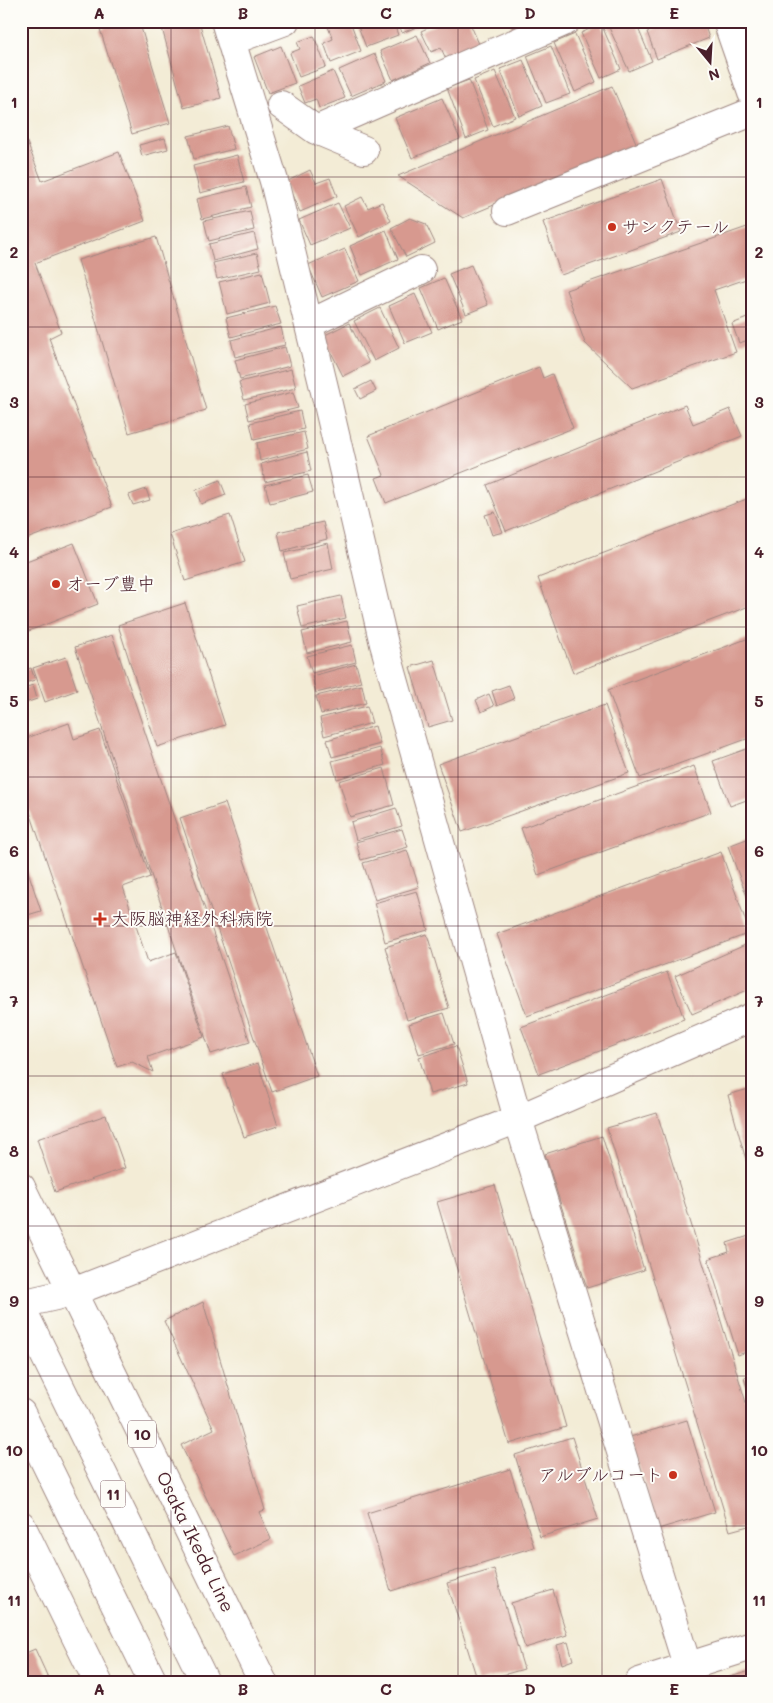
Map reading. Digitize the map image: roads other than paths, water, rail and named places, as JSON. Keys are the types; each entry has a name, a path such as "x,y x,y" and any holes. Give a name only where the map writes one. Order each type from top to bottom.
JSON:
{"main road":[{"path":"284,21 228,31 274,181 384,644 518,1119 687,1665"},
{"path":"316,130 566,21"},
{"path":"727,21 752,93"},
{"path":"281,105 316,130 364,150"},
{"path":"507,211 752,112"},
{"path":"309,324 421,270"},
{"path":"21,1306 73,1292 518,1119 752,1017"},
{"name":"Osaka Ikeda Line","path":"21,1187 263,1682"},
{"name":"11","path":"21,1306 205,1682"},
{"path":"21,1413 153,1682"},
{"path":"21,1524 98,1682"},
{"path":"639,1682 687,1665 752,1646"}],"place":[{"name":"サンクテール","path":"612,227"},
{"name":"オーブ豊中","path":"56,584"},
{"name":"大阪脳神経外科病院","path":"100,919"},
{"name":"アルブルコート","path":"673,1475"}]}
